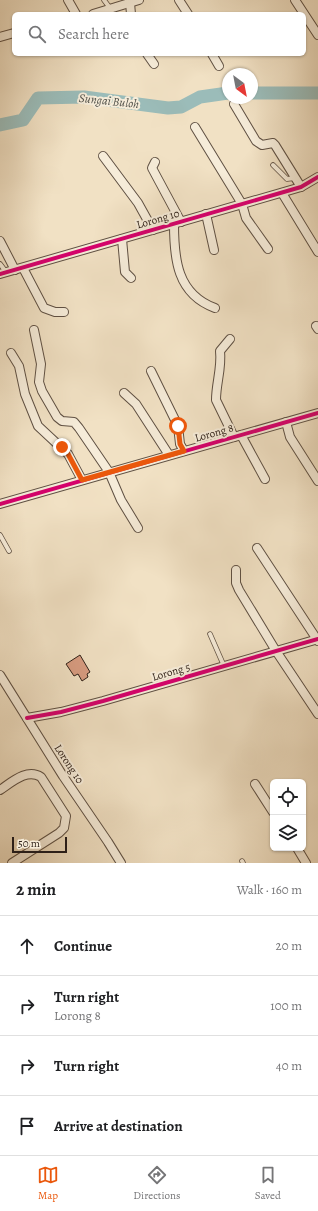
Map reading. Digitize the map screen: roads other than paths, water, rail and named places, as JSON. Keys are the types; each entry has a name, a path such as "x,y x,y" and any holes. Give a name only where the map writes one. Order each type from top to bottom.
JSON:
{"street":[{"path":"68,0 75,12"},
{"path":"99,12 139,0"},
{"path":"179,0 187,12"},
{"path":"295,0 303,12"},
{"path":"130,3 131,12"},
{"path":"306,17 318,35"},
{"path":"0,37 12,34"},
{"path":"148,56 154,64"},
{"path":"213,56 220,66"},
{"path":"234,104 254,139 262,145 273,143 275,145 301,187"},
{"path":"195,127 242,204 246,218 268,249"},
{"path":"103,156 138,203 153,230"},
{"path":"155,162 152,168 177,223 177,269 192,294 203,304 215,308"},
{"name":"Lorong 10","path":"3,273 282,193 301,187 318,177"},
{"path":"282,193 318,252"},
{"path":"206,214 214,250"},
{"path":"122,239 125,272 131,278"},
{"path":"0,241 44,308 55,312 64,312"},
{"path":"34,330 41,364 39,382 42,391 57,417 62,421 74,422 79,428 109,472 121,500 138,528"},
{"path":"230,339 220,351 222,359 216,400 265,479"},
{"path":"11,353 19,366 25,394 38,426 68,454 82,480"},
{"path":"152,371 178,426 180,444 184,451"},
{"path":"124,393 136,404 169,455"},
{"name":"Lorong 8","path":"0,504 318,413"},
{"path":"286,422 290,437 318,481"},
{"path":"257,548 318,640"},
{"path":"236,570 236,583 239,590 276,651 318,714"},
{"name":"Lorong 5","path":"27,718 68,710 318,640"},
{"name":"Lorong 10","path":"0,675 63,776 121,863"},
{"path":"0,790 25,774 35,774 41,777 66,816 64,828 59,833 12,863"},
{"path":"255,784 270,807"},
{"path":"299,851 306,863"}],"lane":[{"path":"104,0 110,9"},
{"path":"273,165 287,179 295,178"},
{"path":"0,264 3,273"},
{"path":"0,535 9,551"},
{"path":"210,634 224,666"}],"waterway":[{"name":"Sungai Buloh","path":"258,93 318,93"},
{"name":"Sungai Buloh","path":"0,125 23,120 38,98 84,97 168,108 181,107 200,97 222,94"}]}
